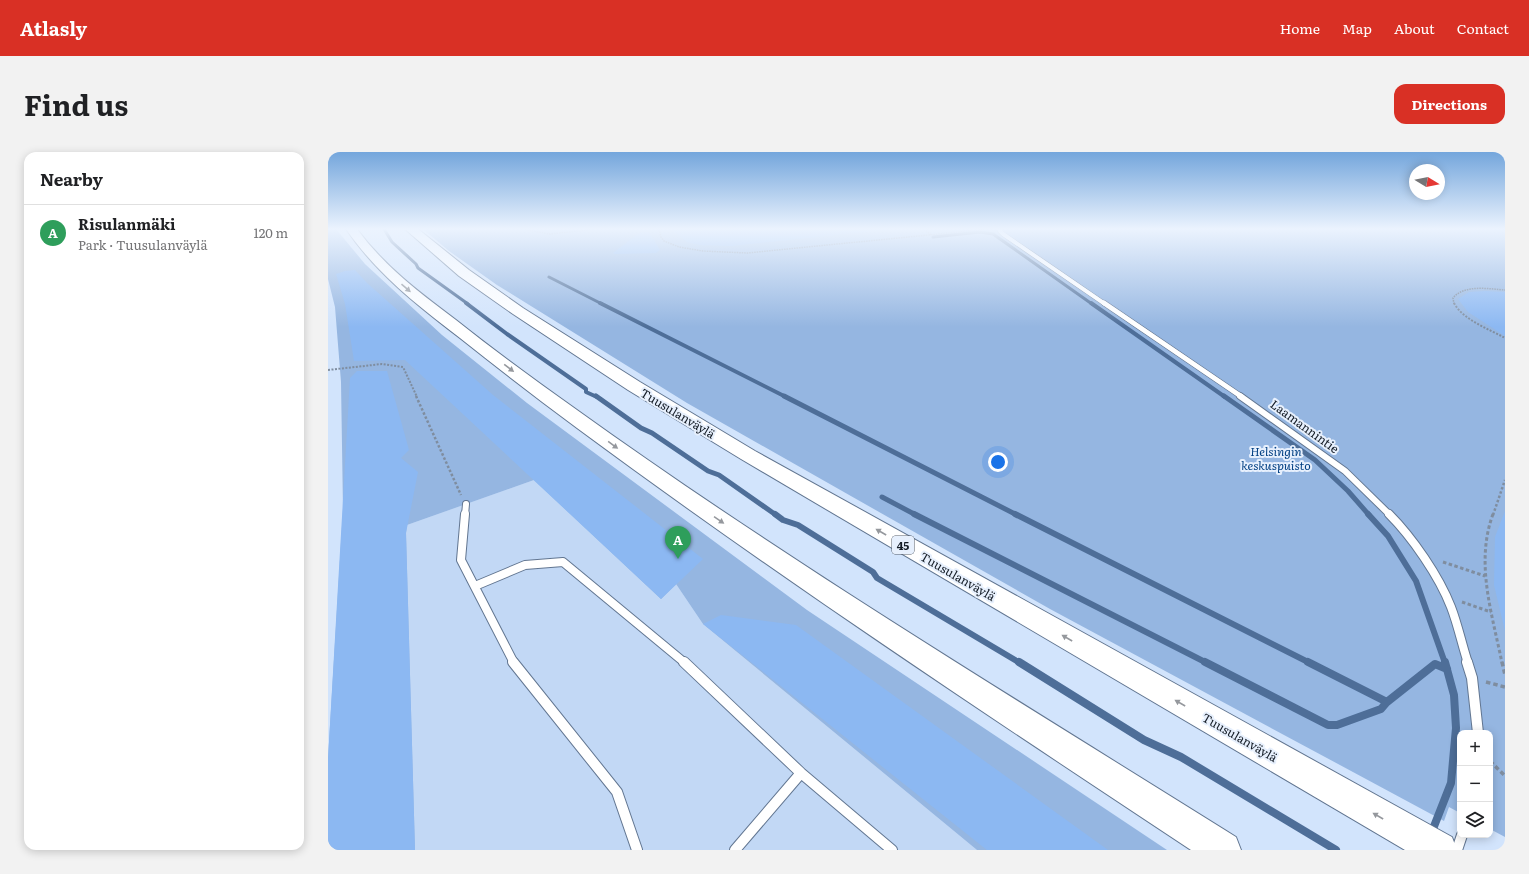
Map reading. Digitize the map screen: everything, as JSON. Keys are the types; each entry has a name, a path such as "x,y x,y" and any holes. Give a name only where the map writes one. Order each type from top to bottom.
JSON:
{"highway":[{"path":"378,262 408,289 459,331 683,496 912,648 1223,850"},
{"name":"Tuusulanväylä","path":"450,262 518,311 634,386 748,455 1426,843"}],"lane":[{"name":"Laamannintie","path":"1043,262 1268,415 1346,471 1391,516 1423,557 1436,577 1451,607 1472,678 1478,730"},
{"path":"466,504 461,560 516,667 617,792 637,850"},
{"path":"474,586 525,565 563,562 683,661 801,773 892,850"},
{"path":"735,850 801,773"},
{"path":"1457,850 1461,838"}],"path":[{"path":"1505,290 1462,290 1455,294 1453,298 1454,303 1468,316 1505,338"},
{"path":"328,370 382,364 403,367 466,504"},
{"path":"1505,480 1489,525 1484,558 1491,612 1505,676"},
{"path":"1423,557 1486,576"},
{"path":"1446,597 1491,612"},
{"path":"1493,764 1505,776"}],"shaded area":[{"path":"355,270 367,283 493,395 703,559 661,599 405,360 354,361 345,304 336,274"},
{"path":"1469,292 1505,292 1505,336 1468,312 1458,299"},
{"path":"357,371 387,371 409,450 401,458 418,472 406,533 415,850 328,850 328,759 350,378"},
{"path":"534,480 661,598 676,584 703,624 977,850 415,850 407,525"},
{"path":"1505,511 1505,631 1494,585 1495,537"},
{"path":"721,615 796,625 1108,850 987,850 703,624"}],"green space":[{"path":"328,262 363,262 442,335 527,403 807,610 1167,850 977,850 703,624 676,584 661,599 534,480 407,525 415,850 328,850 328,759 343,509 341,382 335,307 328,279"},
{"name":"Helsingin keskuspuisto","path":"464,262 1505,262 1505,837 1493,831 1493,730 1457,730 1457,811 1449,807 1444,821 1050,609 687,403 497,285"}],"waterway":[{"path":"413,262 418,268 468,304"},
{"path":"1032,262 1092,304"},
{"path":"549,277 602,304"},
{"path":"466,303 507,334 586,389 586,392 597,397"},
{"path":"600,303 786,397"},
{"path":"1091,303 1225,397"},
{"path":"596,396 641,428 652,433 708,471 719,475 776,515"},
{"path":"784,396 1017,515"},
{"path":"1224,396 1315,460 1348,491 1369,515"},
{"path":"882,497 916,515"},
{"path":"775,514 783,520 798,525 873,572 877,578 1020,663"},
{"path":"914,514 1207,663"},
{"path":"1015,514 1310,663"},
{"path":"1368,514 1388,536 1416,581 1445,663"},
{"path":"1019,662 1144,740 1181,757 1336,850"},
{"path":"1205,662 1328,725 1337,725 1381,709 1387,702"},
{"path":"1308,662 1387,702"},
{"path":"1445,662 1447,669"},
{"path":"1387,702 1435,664 1447,669"},
{"path":"1431,834 1451,783 1456,728 1454,695 1447,669"}],"place":[{"name":"Risulanmäki","path":"678,559"}]}
